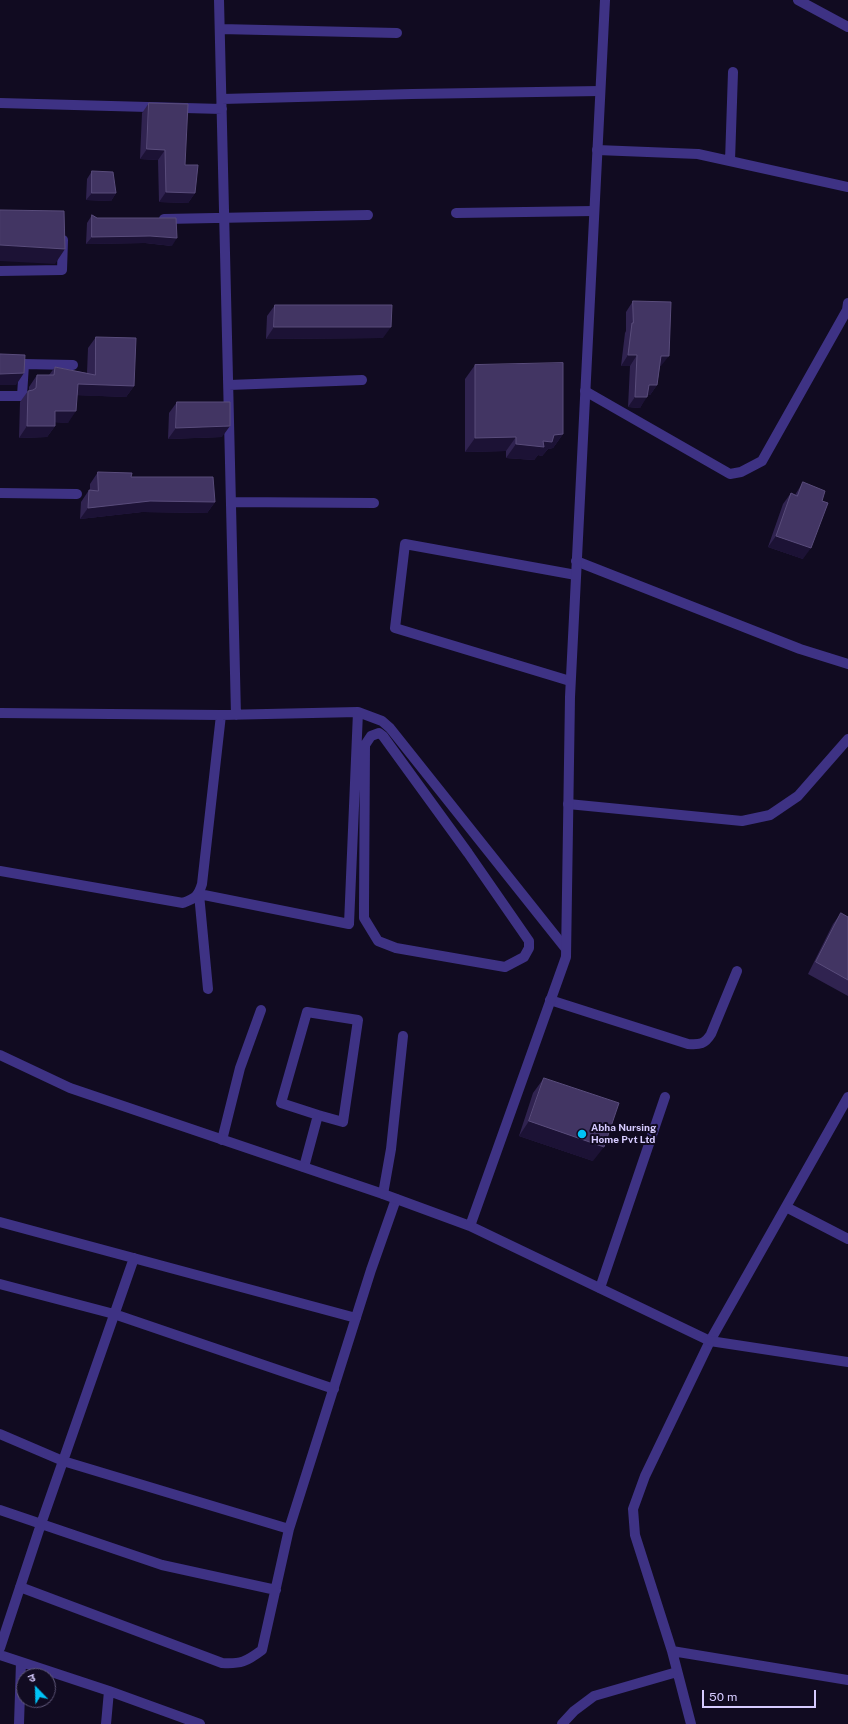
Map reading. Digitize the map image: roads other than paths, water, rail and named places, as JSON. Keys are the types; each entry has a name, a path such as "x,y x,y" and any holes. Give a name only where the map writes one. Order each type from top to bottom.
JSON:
{"street":[{"path":"219,0 236,715"},
{"path":"470,1226 566,956 570,681 605,0"},
{"path":"798,0 848,27"},
{"path":"220,29 397,33"},
{"path":"730,161 733,72"},
{"path":"0,103 222,104 412,94 600,91"},
{"path":"597,150 698,154 848,187"},
{"path":"456,213 594,211"},
{"path":"154,219 368,215"},
{"path":"0,271 62,270 63,233"},
{"path":"585,391 730,474 741,472 762,461 848,308"},
{"path":"0,396 22,396 24,364 73,365"},
{"path":"229,385 362,380"},
{"path":"0,493 77,494"},
{"path":"231,502 374,503"},
{"path":"570,681 395,628 405,544 576,575"},
{"path":"576,561 800,649 848,664"},
{"path":"0,871 183,903 199,894 349,924 358,712"},
{"path":"0,713 236,715 358,712 382,721 390,728 566,949"},
{"path":"208,989 199,894 202,884 221,715"},
{"path":"379,733 383,736 455,836 529,941 529,948 524,957 505,967 396,948 378,941 364,918 365,745 372,736 379,733"},
{"path":"568,804 742,821 770,815 798,796 848,739"},
{"path":"455,836 469,827"},
{"path":"550,1000 688,1044 698,1045 706,1042 712,1034 737,971"},
{"path":"222,1140 240,1068 261,1010"},
{"path":"307,1012 358,1020 343,1122 318,1115 281,1103 307,1012"},
{"path":"383,1194 391,1149 403,1036"},
{"path":"0,1056 70,1088 383,1194 470,1226 710,1341 848,1362"},
{"path":"600,1288 665,1097"},
{"path":"691,1724 672,1651 635,1536 633,1509 646,1476 710,1341 786,1207 843,1115 848,1097"},
{"path":"304,1167 318,1115"},
{"path":"20,1587 222,1663 240,1664 262,1650 289,1529 356,1318 396,1199"},
{"path":"786,1207 848,1239"},
{"path":"0,1222 356,1318"},
{"path":"0,1648 41,1524 134,1258"},
{"path":"0,1284 114,1314 334,1389"},
{"path":"0,1434 63,1461 289,1529"},
{"path":"0,1510 162,1566 276,1590"},
{"path":"672,1651 848,1680"},
{"path":"0,1655 109,1691 199,1724"},
{"path":"19,1724 21,1662"},
{"path":"562,1724 574,1711 594,1696 677,1672"},
{"path":"106,1724 109,1691"}],"place":[{"name":"Abha Nursing Home Pvt Ltd","path":"582,1134"}]}
